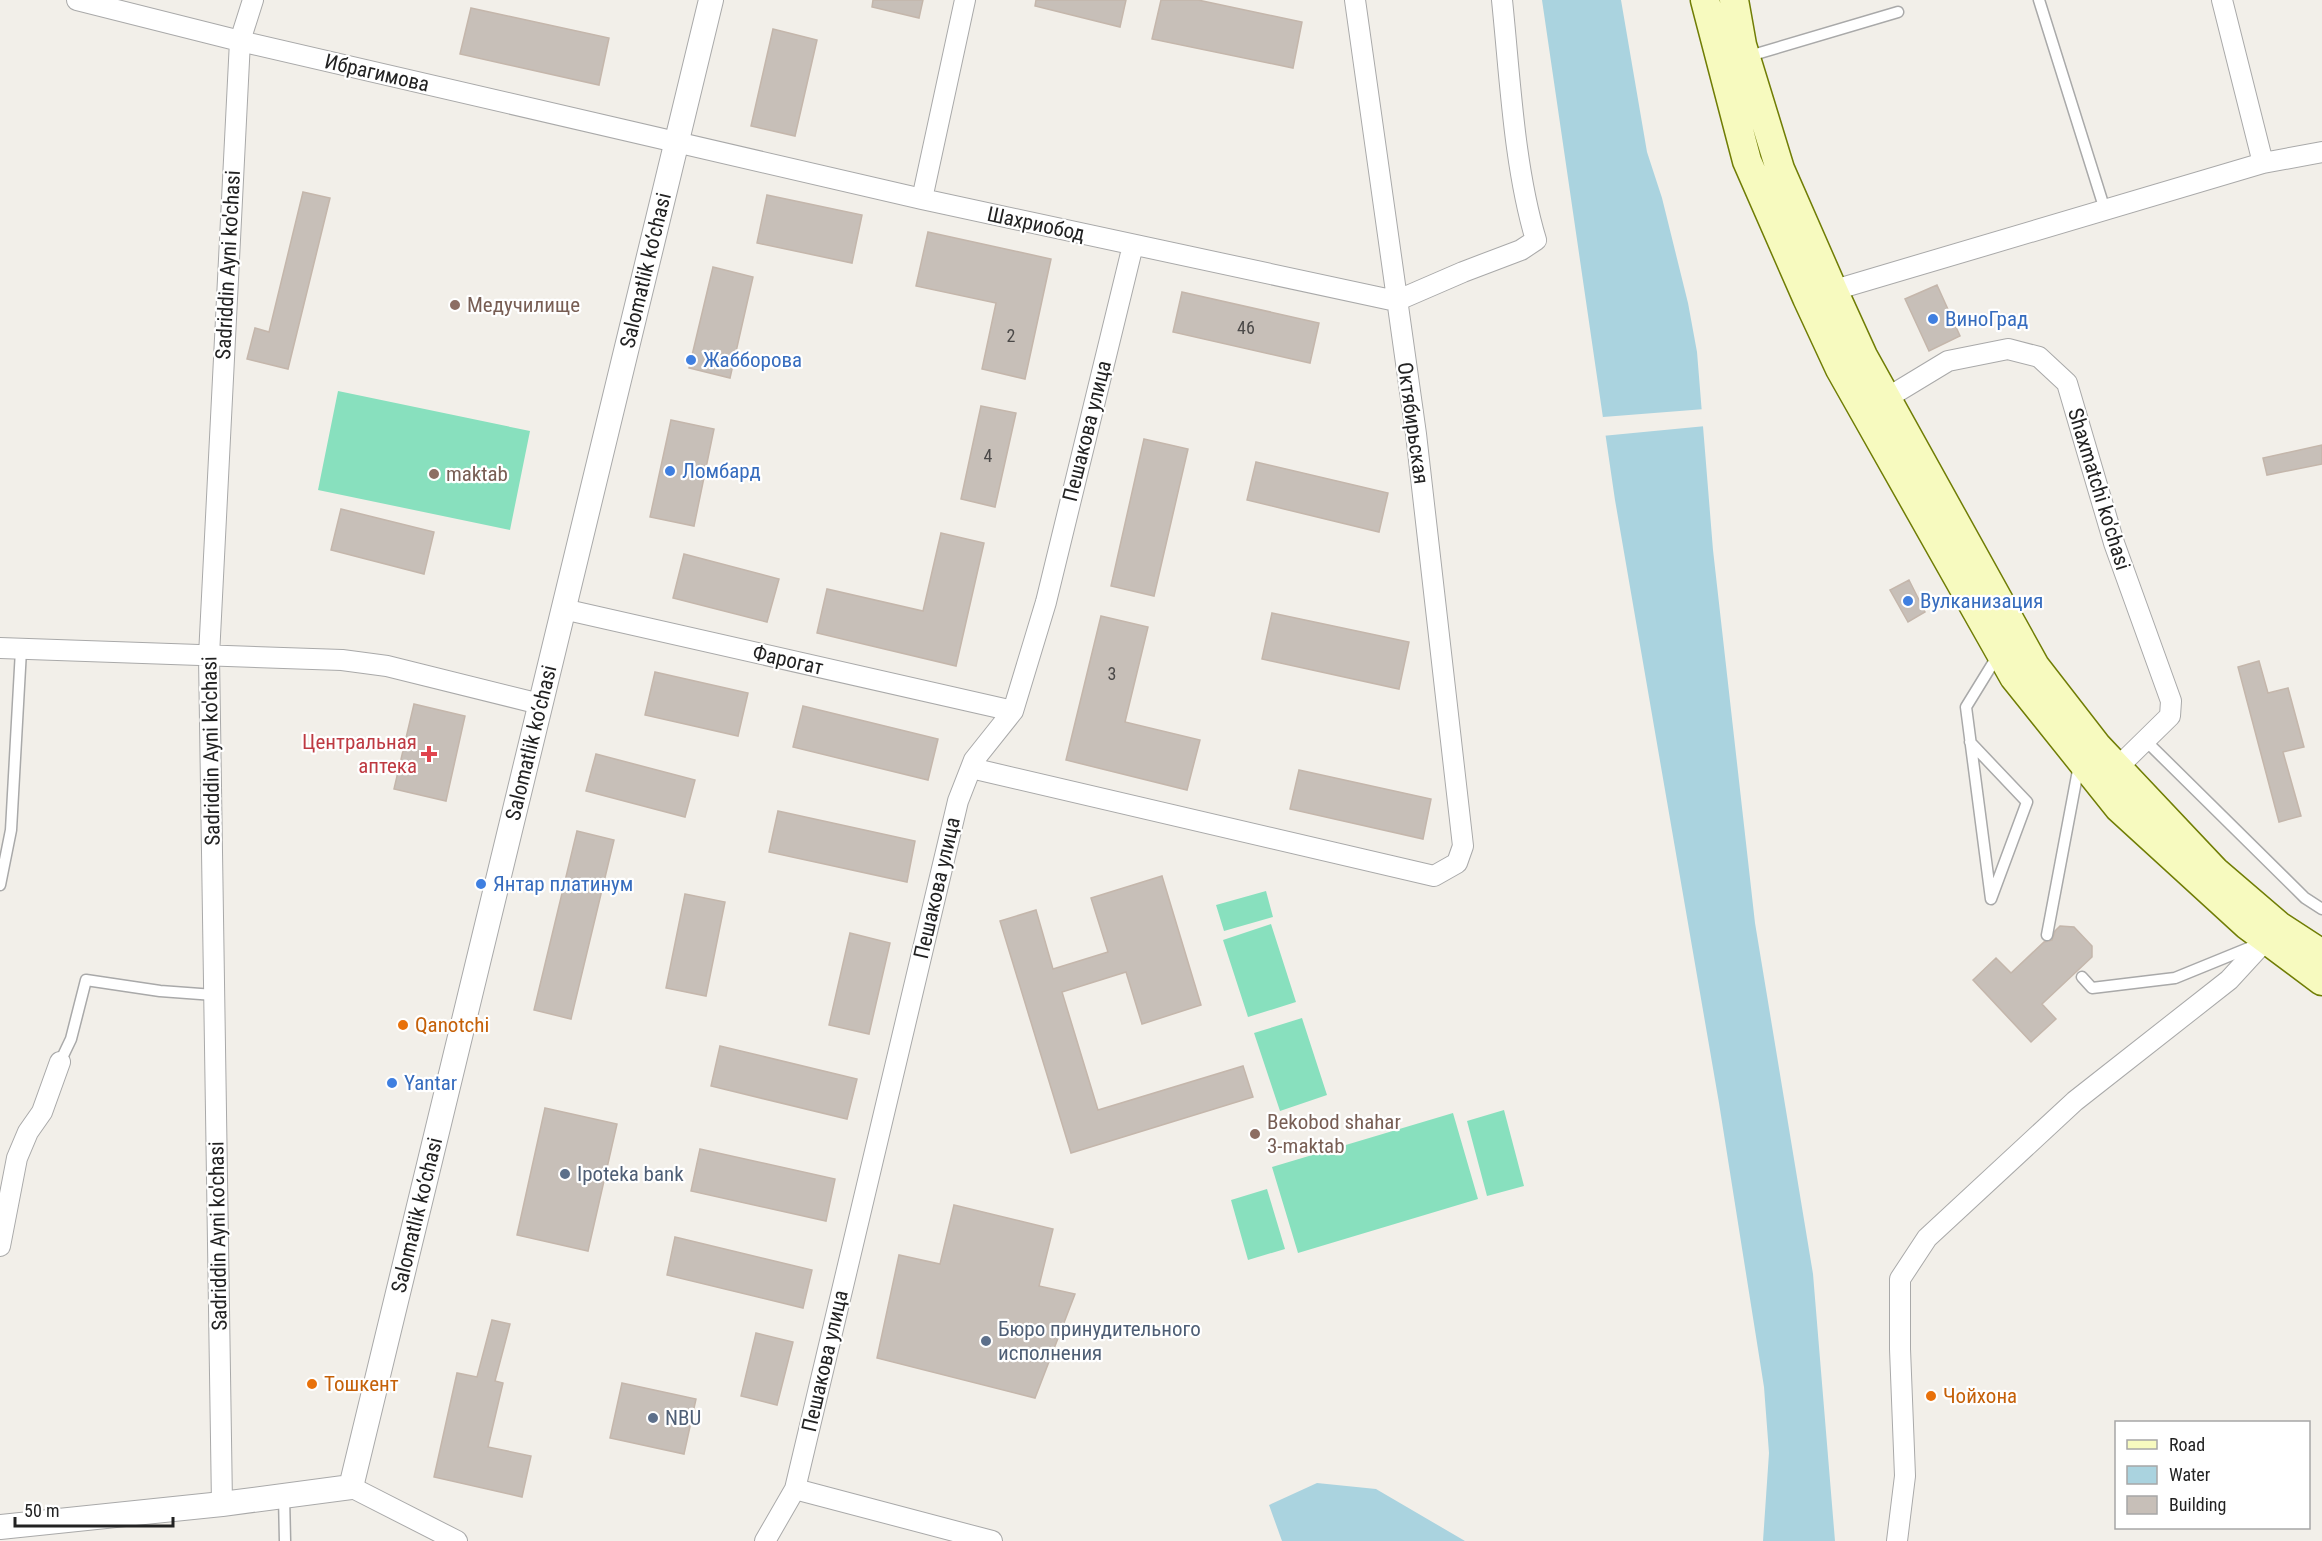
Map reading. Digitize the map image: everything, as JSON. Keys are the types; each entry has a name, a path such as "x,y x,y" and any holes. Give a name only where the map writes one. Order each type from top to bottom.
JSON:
{"main road":[{"path":"1706,0 1747,161 1820,294 1863,356 1876,405 2013,677 2088,753 2117,768 2273,933 2322,981"},
{"path":"1734,0 1746,57 1820,294"},
{"path":"1876,405 2036,666 2119,808 2247,926 2273,933 2322,954"}],"street":[{"name":"Ибрагимова","path":"77,0 240,41 678,142"},
{"name":"Sadriddin Ayni ko'chasi","path":"222,1504 209,656 240,41 253,0"},
{"name":"Salomatlik ko‘chasi","path":"351,1487 711,0"},
{"path":"922,199 965,0"},
{"name":"Октябирьская","path":"970,768 1434,876 1457,863 1463,846 1416,434 1356,0"},
{"path":"1396,301 1521,250 1536,240 1521,173 1502,0"},
{"path":"2222,0 2263,164"},
{"name":"Шахриобод","path":"678,142 922,199 1396,301"},
{"path":"1820,294 2263,164 2322,153"},
{"name":"Пешакова улица","path":"765,1541 795,1489 958,801 974,760 1013,711 1046,602 1133,245"},
{"name":"Shaxmatchi ko'chasi","path":"1876,405 1948,362 2008,349 2039,357 2067,383 2114,543 2171,701 2170,716 2117,768"},
{"name":"Фарогат","path":"563,609 1013,711"},
{"path":"0,648 342,660 387,666 540,704"},
{"path":"1897,1541 1905,1476 1900,1279 1927,1238 2075,1101 2229,980 2273,933"},
{"path":"0,1246 17,1158 28,1132 42,1112 60,1062"},
{"path":"0,1527 222,1504 351,1487 457,1541"},
{"path":"795,1489 992,1541"}],"lane":[{"path":"2038,0 2105,210"},
{"path":"1746,57 1898,12"},
{"path":"0,885 11,830 21,650"},
{"path":"1971,742 2028,802 1991,899 1966,707 1999,652"},
{"path":"2145,740 2305,898 2322,909"},
{"path":"2047,935 2088,753"},
{"path":"2082,977 2092,988 2175,978 2273,933"},
{"path":"60,1062 71,1039 86,980 160,992 214,995"},
{"path":"284,1496 285,1541"}],"green space":[{"path":"338,391 530,431 510,530 318,490"},
{"path":"1266,891 1273,917 1224,931 1216,905"},
{"path":"1271,924 1296,1002 1248,1017 1223,940"},
{"path":"1302,1018 1327,1095 1280,1111 1254,1033"},
{"path":"1504,1110 1524,1186 1487,1196 1467,1121"},
{"path":"1453,1113 1478,1199 1298,1253 1272,1167"},
{"path":"1267,1189 1285,1249 1248,1260 1231,1200"}],"water":[{"path":"1542,0 1621,0 1647,152 1662,198 1688,303 1697,352 1713,550 1755,923 1813,1274 1835,1541 1763,1541 1769,1453 1764,1387 1719,1103 1615,500"},
{"path":"1317,1483 1376,1489 1465,1541 1282,1541 1269,1505"}],"pier":[{"path":"1705,409 1706,426 1602,436 1603,417"}],"building":[{"path":"873,0 923,0 919,18 872,7"},
{"path":"1036,0 1126,0 1120,27 1035,6"},
{"path":"1161,0 1198,0 1302,22 1293,68 1152,39"},
{"path":"471,8 609,38 599,85 460,54"},
{"path":"773,29 817,40 795,136 751,126"},
{"path":"303,192 330,198 288,369 247,359 255,328 269,332"},
{"path":"767,195 862,215 852,263 757,243"},
{"path":"928,232 1051,259 1025,379 982,369 996,303 916,286"},
{"path":"713,267 753,277 730,378 689,368"},
{"path":"1937,285 1960,336 1929,351 1905,299"},
{"path":"1182,292 1319,323 1310,363 1173,332"},
{"path":"981,406 1016,413 995,507 961,499"},
{"path":"671,420 714,429 694,526 650,517"},
{"path":"1144,439 1188,449 1154,596 1111,586"},
{"path":"2322,445 2322,464 2267,475 2263,458"},
{"path":"1256,462 1388,493 1379,532 1247,500"},
{"path":"341,509 434,532 424,574 331,550"},
{"path":"941,533 984,543 956,666 817,633 827,589 923,611"},
{"path":"684,554 779,579 767,622 673,598"},
{"name":"Вулканизация","path":"1909,580 1925,612 1908,622 1890,590"},
{"path":"1272,613 1409,642 1399,689 1262,659"},
{"path":"1101,616 1148,627 1125,722 1200,740 1187,790 1066,760"},
{"path":"2259,661 2268,693 2288,688 2304,747 2283,752 2301,816 2279,822 2238,667"},
{"path":"655,672 748,693 738,736 645,715"},
{"path":"414,704 465,716 446,801 394,789"},
{"path":"803,706 938,739 928,780 793,747"},
{"path":"596,754 695,780 685,817 586,791"},
{"path":"1299,770 1431,799 1423,839 1290,809"},
{"path":"778,811 915,841 907,882 769,852"},
{"path":"577,831 614,840 571,1019 534,1010"},
{"path":"1162,876 1201,1005 1142,1024 1126,972 1062,992 1098,1110 1243,1066 1253,1097 1071,1153 1000,921 1036,910 1053,969 1108,952 1091,898"},
{"path":"685,894 725,902 706,996 666,988"},
{"path":"2060,926 2074,927 2092,946 2092,957 2042,1004 2056,1019 2031,1042 1973,980 1996,958 2011,973 2044,942 2052,940 2055,931"},
{"path":"850,933 890,943 869,1034 829,1025"},
{"path":"720,1046 857,1079 847,1119 711,1086"},
{"path":"545,1108 617,1124 588,1251 517,1235"},
{"path":"700,1149 835,1179 826,1221 691,1191"},
{"path":"954,1205 1053,1229 1039,1286 1075,1294 1035,1398 877,1358 899,1255 940,1264"},
{"path":"675,1237 812,1270 803,1308 667,1275"},
{"path":"492,1320 510,1324 495,1381 503,1383 488,1447 531,1456 522,1497 434,1477 457,1373 477,1377"},
{"path":"756,1333 793,1342 777,1405 741,1396"},
{"name":"NBU","path":"622,1383 696,1399 684,1454 610,1438"}],"place":[{"name":"Медучилище","path":"455,305"},
{"name":"ВиноГрад","path":"1933,319"},
{"name":"Жабборова","path":"691,360"},
{"name":"Ломбард","path":"670,471"},
{"name":"maktab","path":"434,474"},
{"name":"Вулканизация","path":"1908,601"},
{"name":"Центральная аптека","path":"429,754"},
{"name":"Янтар платинум","path":"481,884"},
{"name":"Qanotchi","path":"403,1025"},
{"name":"Yantar","path":"392,1083"},
{"name":"Bekobod shahar 3-maktab","path":"1255,1134"},
{"name":"Ipoteka bank","path":"565,1174"},
{"name":"Бюро принудительного исполнения","path":"986,1341"},
{"name":"Тошкент","path":"312,1384"},
{"name":"Чойхона","path":"1931,1396"},
{"name":"NBU","path":"653,1418"}]}
